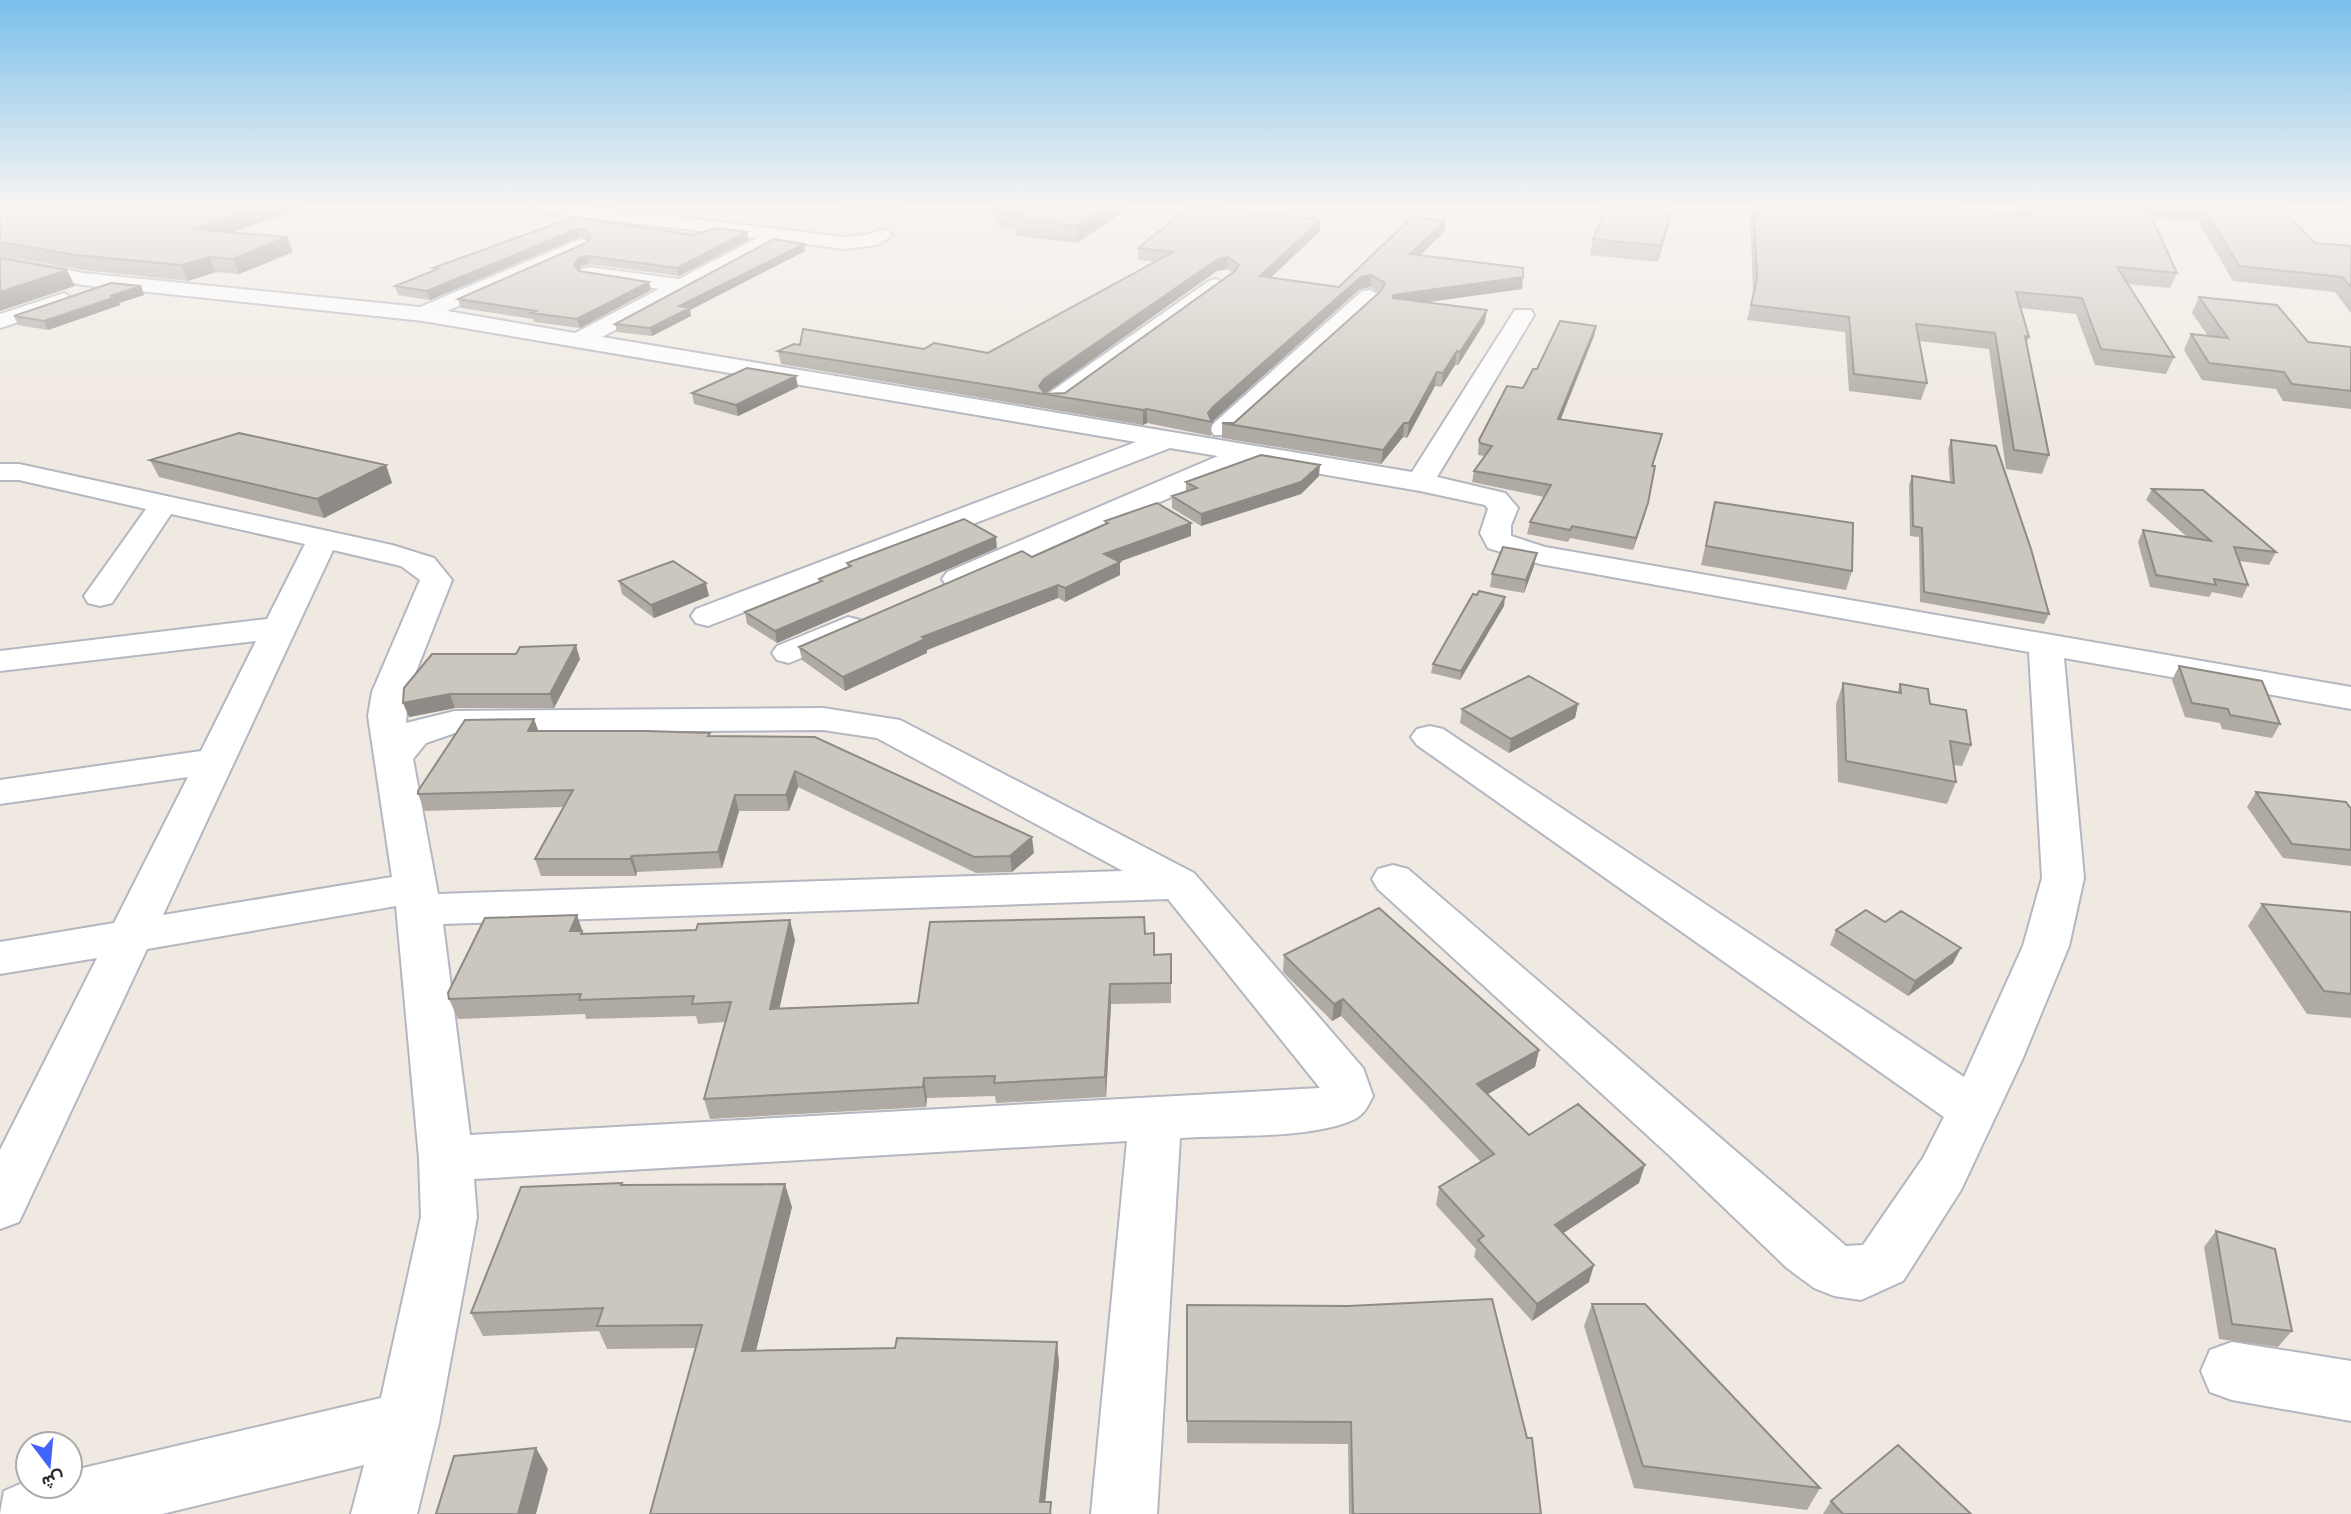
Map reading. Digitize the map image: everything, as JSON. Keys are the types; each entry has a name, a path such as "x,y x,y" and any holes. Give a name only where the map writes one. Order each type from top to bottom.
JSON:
{"street":[{"path":"82,278 423,314 1420,482 1478,493 1502,504 1494,534 1507,547 2351,698"},
{"path":"423,314 505,278"},
{"path":"623,278 683,286"},
{"path":"581,340 699,278"},
{"path":"1055,400 1225,278"},
{"path":"0,321 116,282"},
{"path":"1223,429 1370,296"},
{"path":"1420,482 1523,315"},
{"path":"709,616 1167,439"},
{"path":"929,592 1248,453"},
{"path":"0,472 19,472 420,563 431,569 436,580 390,692 386,716 418,899 446,1158 449,1217 407,1423 384,1514"},
{"path":"100,596 163,505"},
{"path":"0,1205 323,540"},
{"path":"789,653 878,614"},
{"path":"0,662 280,628"},
{"path":"1393,879 1688,1140 1807,1250 1834,1270 1861,1274 1883,1263 1942,1174 2046,946 2063,878 2046,643"},
{"path":"395,757 404,742 419,729 455,722 809,719 861,722 887,728 916,741 1179,883 1345,1082 1348,1096 1337,1105 1311,1110 446,1158"},
{"path":"1430,737 1973,1110"},
{"path":"0,792 215,761"},
{"path":"0,958 129,937 418,899 1179,883"},
{"path":"1125,1514 1155,1120"},
{"path":"2232,1371 2351,1391"},
{"path":"27,1514 407,1423"}],"building":[{"path":"0,278 44,278 0,292"},
{"path":"416,278 459,278 427,291 395,286"},
{"path":"507,278 621,278 649,282 577,319 458,299"},
{"path":"702,278 736,278 679,306 690,308 650,328 615,324"},
{"path":"1126,278 1191,278 1044,379 1039,386 1045,394 1065,393 1226,278 1272,278 1339,287 1349,278 1360,278 1213,407 1208,413 1212,422 1147,409 1143,410 778,351 794,344 800,345 803,329 924,349 934,343 988,353"},
{"path":"1376,278 1518,278 1393,295 1393,298 1487,310 1460,352 1457,351 1443,373 1437,372 1409,423 1404,423 1383,450 1222,423 1234,423 1381,291 1385,283"},
{"path":"2124,278 2174,357 2101,349 2082,298 2016,292 2029,337 2025,336 2049,455 2014,450 1995,333 1916,324 1927,383 1854,374 1849,317 1751,305 1757,279"},
{"path":"2343,278 2351,278 2351,287"},
{"path":"111,283 141,286 44,321 14,316"},
{"path":"2199,297 2277,305 2308,342 2351,347 2351,391 2292,384 2284,372 2209,363 2191,334 2228,338"},
{"path":"1560,321 1596,326 1558,419 1662,434 1652,466 1655,466 1648,503 1636,538 1572,526 1570,530 1530,522 1551,485 1474,471 1492,446 1480,443 1479,440 1507,386 1523,388 1533,369 1537,369"},
{"path":"747,368 796,376 736,405 692,393"},
{"path":"239,433 386,465 317,499 150,460"},
{"path":"1951,440 1996,446 2031,549 2049,614 1924,592 1922,528 1913,526 1912,476 1954,483"},
{"path":"1261,455 1320,465 1301,482 1201,514 1172,496 1197,488 1186,482"},
{"path":"2152,489 2203,490 2276,552 2234,547 2248,585 2214,579 2216,585 2156,575 2143,530 2211,541"},
{"path":"1715,502 1853,523 1852,571 1706,546"},
{"path":"1157,503 1191,523 1104,554 1120,562 1065,588 1058,585 922,637 925,639 843,677 799,647 1022,551 1032,557 1108,523 1105,521"},
{"path":"964,519 996,537 775,631 745,612 822,581 819,579 851,566 847,563"},
{"path":"1503,547 1537,553 1526,580 1492,574"},
{"path":"673,561 706,583 651,605 619,581"},
{"path":"1479,591 1505,597 1461,671 1433,664 1473,594 1477,595"},
{"path":"576,645 550,694 450,694 403,703 404,688 432,654 516,654 520,647"},
{"path":"2179,666 2262,681 2280,724 2230,715 2228,709 2192,703"},
{"path":"1529,676 1578,704 1511,739 1462,709"},
{"path":"1843,683 1901,693 1900,684 1928,689 1930,704 1966,710 1971,745 1950,741 1956,782 1846,761"},
{"path":"534,719 528,731 646,731 710,733 708,736 815,737 1032,837 1010,856 974,857 795,771 786,795 735,795 718,852 632,856 630,859 535,859 573,790 418,794 465,720"},
{"path":"2256,792 2346,802 2351,809 2351,850 2292,844"},
{"path":"2262,904 2351,912 2351,994 2324,991"},
{"path":"1379,908 1539,1050 1477,1084 1529,1135 1578,1104 1645,1165 1555,1225 1594,1265 1537,1304 1478,1240 1484,1236 1439,1187 1494,1154 1343,999 1334,1004 1284,955"},
{"path":"1866,910 1885,922 1901,911 1961,948 1915,981 1836,930"},
{"path":"577,915 570,931 582,931 581,934 696,930 698,924 790,920 770,1009 918,1003 930,922 1144,917 1145,934 1154,933 1154,955 1171,954 1171,983 1110,984 1105,1077 994,1083 995,1076 924,1078 923,1087 704,1099 731,1002 692,1004 694,996 579,1000 581,994 449,999 448,993 485,918"},
{"path":"622,1183 621,1185 785,1184 742,1351 895,1348 897,1338 1057,1342 1040,1502 1051,1502 1050,1514 650,1514 702,1325 597,1326 603,1308 471,1313 521,1187"},
{"path":"2216,1231 2275,1249 2292,1331 2232,1324"},
{"path":"1492,1299 1527,1438 1532,1438 1541,1514 1353,1514 1351,1422 1187,1421 1187,1305 1348,1306"},
{"path":"1592,1304 1645,1304 1820,1488 1643,1466"},
{"path":"1898,1445 1971,1514 1843,1514 1831,1501"},
{"path":"536,1448 518,1514 436,1514 454,1456"}]}
